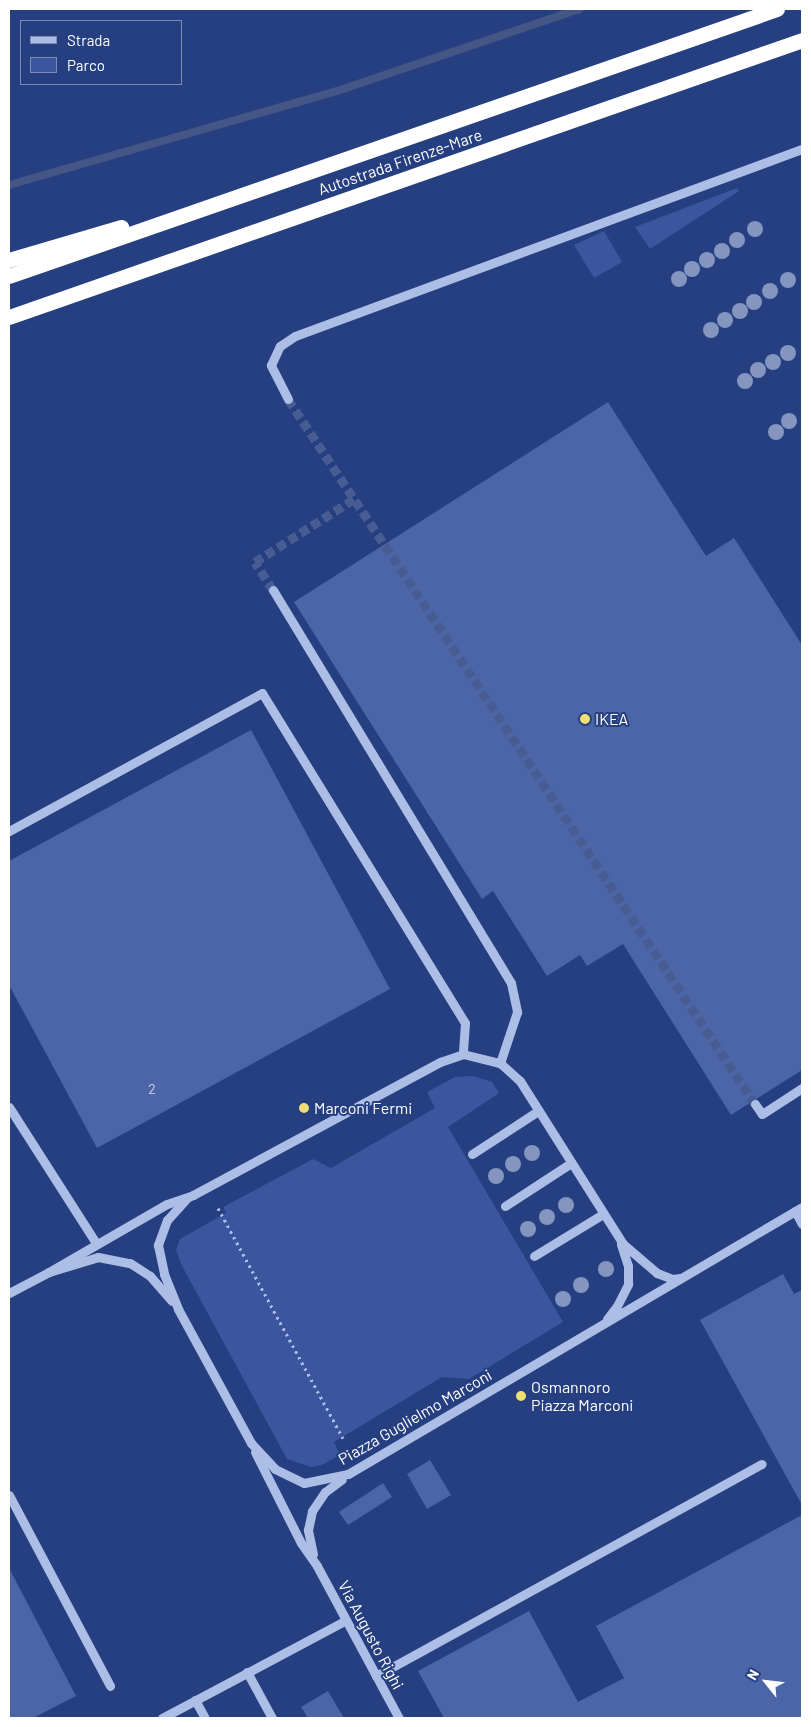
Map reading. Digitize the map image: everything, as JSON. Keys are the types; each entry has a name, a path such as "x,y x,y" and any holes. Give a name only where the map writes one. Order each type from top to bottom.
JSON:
{"highway":[{"name":"Autostrada Firenze-Mare","path":"9,276 777,9"},
{"name":"Autostrada Firenze-Mare","path":"9,317 802,40"},
{"path":"9,260 222,201"}],"street":[{"path":"288,399 271,365 280,346 295,336 802,149"},
{"path":"273,590 511,983 518,1012 500,1063"},
{"path":"9,831 262,693 465,1023 463,1054"},
{"name":"Piazza Guglielmo Marconi","path":"49,1272 96,1243 167,1204 188,1198 440,1062 463,1054 500,1063 520,1081 618,1238 627,1260 628,1284 617,1306 600,1326"},
{"path":"755,1104 762,1114 802,1088"},
{"path":"9,1107 96,1243"},
{"path":"472,1154 538,1111"},
{"path":"505,1206 571,1163"},
{"name":"Piazza Guglielmo Marconi","path":"188,1198 167,1220 158,1245 164,1274 178,1309 251,1443 275,1469 296,1481 317,1483 348,1474 682,1277"},
{"path":"682,1277 799,1209 802,1224"},
{"path":"534,1256 603,1214"},
{"name":"Piazza Guglielmo Marconi","path":"618,1238 657,1273 673,1279 682,1277"},
{"path":"9,1294 49,1272 98,1257 116,1258 130,1263 150,1276 178,1309"},
{"name":"Via Augusto Righi","path":"251,1443 301,1543 317,1566 399,1718"},
{"path":"376,1676 762,1464"},
{"name":"Via Augusto Righi","path":"317,1566 310,1546 309,1520 325,1492 348,1474"},
{"path":"9,1495 110,1686"},
{"path":"162,1718 346,1620"},
{"path":"247,1672 272,1718"},
{"path":"195,1700 205,1718"}],"path":[{"path":"218,1208 343,1438"}],"green space":[{"path":"737,188 739,191 650,249 635,227"},
{"path":"604,231 622,262 594,278 574,245"},
{"path":"473,1076 492,1082 499,1093 448,1127 563,1322 469,1379 442,1377 334,1442 340,1455 322,1465 311,1467 287,1459 181,1264 176,1250 180,1239 226,1213 223,1207 313,1159 331,1168 435,1108 427,1092 455,1077"}],"building":[{"name":"IKEA","path":"608,402 706,556 734,538 802,645 802,1070 731,1115 623,944 587,966 580,955 547,976 493,891 482,899 294,602"},
{"path":"251,730 390,989 97,1148 9,985 9,861"},
{"path":"783,1274 794,1294 802,1290 802,1505 700,1320"},
{"path":"430,1460 451,1495 427,1509 407,1474"},
{"path":"383,1483 392,1497 348,1525 339,1512"},
{"path":"802,1515 802,1718 444,1718 418,1671 529,1611 578,1702 624,1678 596,1626"},
{"path":"9,1568 76,1696 33,1718 9,1718"},
{"path":"328,1691 344,1718 308,1718 301,1707"}],"waterway":[{"path":"9,185 343,89 580,9"}],"tunnel":[{"path":"288,399 755,1104"},
{"path":"273,590 255,562 354,499"}],"place":[{"name":"IKEA","path":"585,719"},
{"name":"Marconi Fermi","path":"304,1108"},
{"name":"Osmannoro Piazza Marconi","path":"521,1396"}]}
